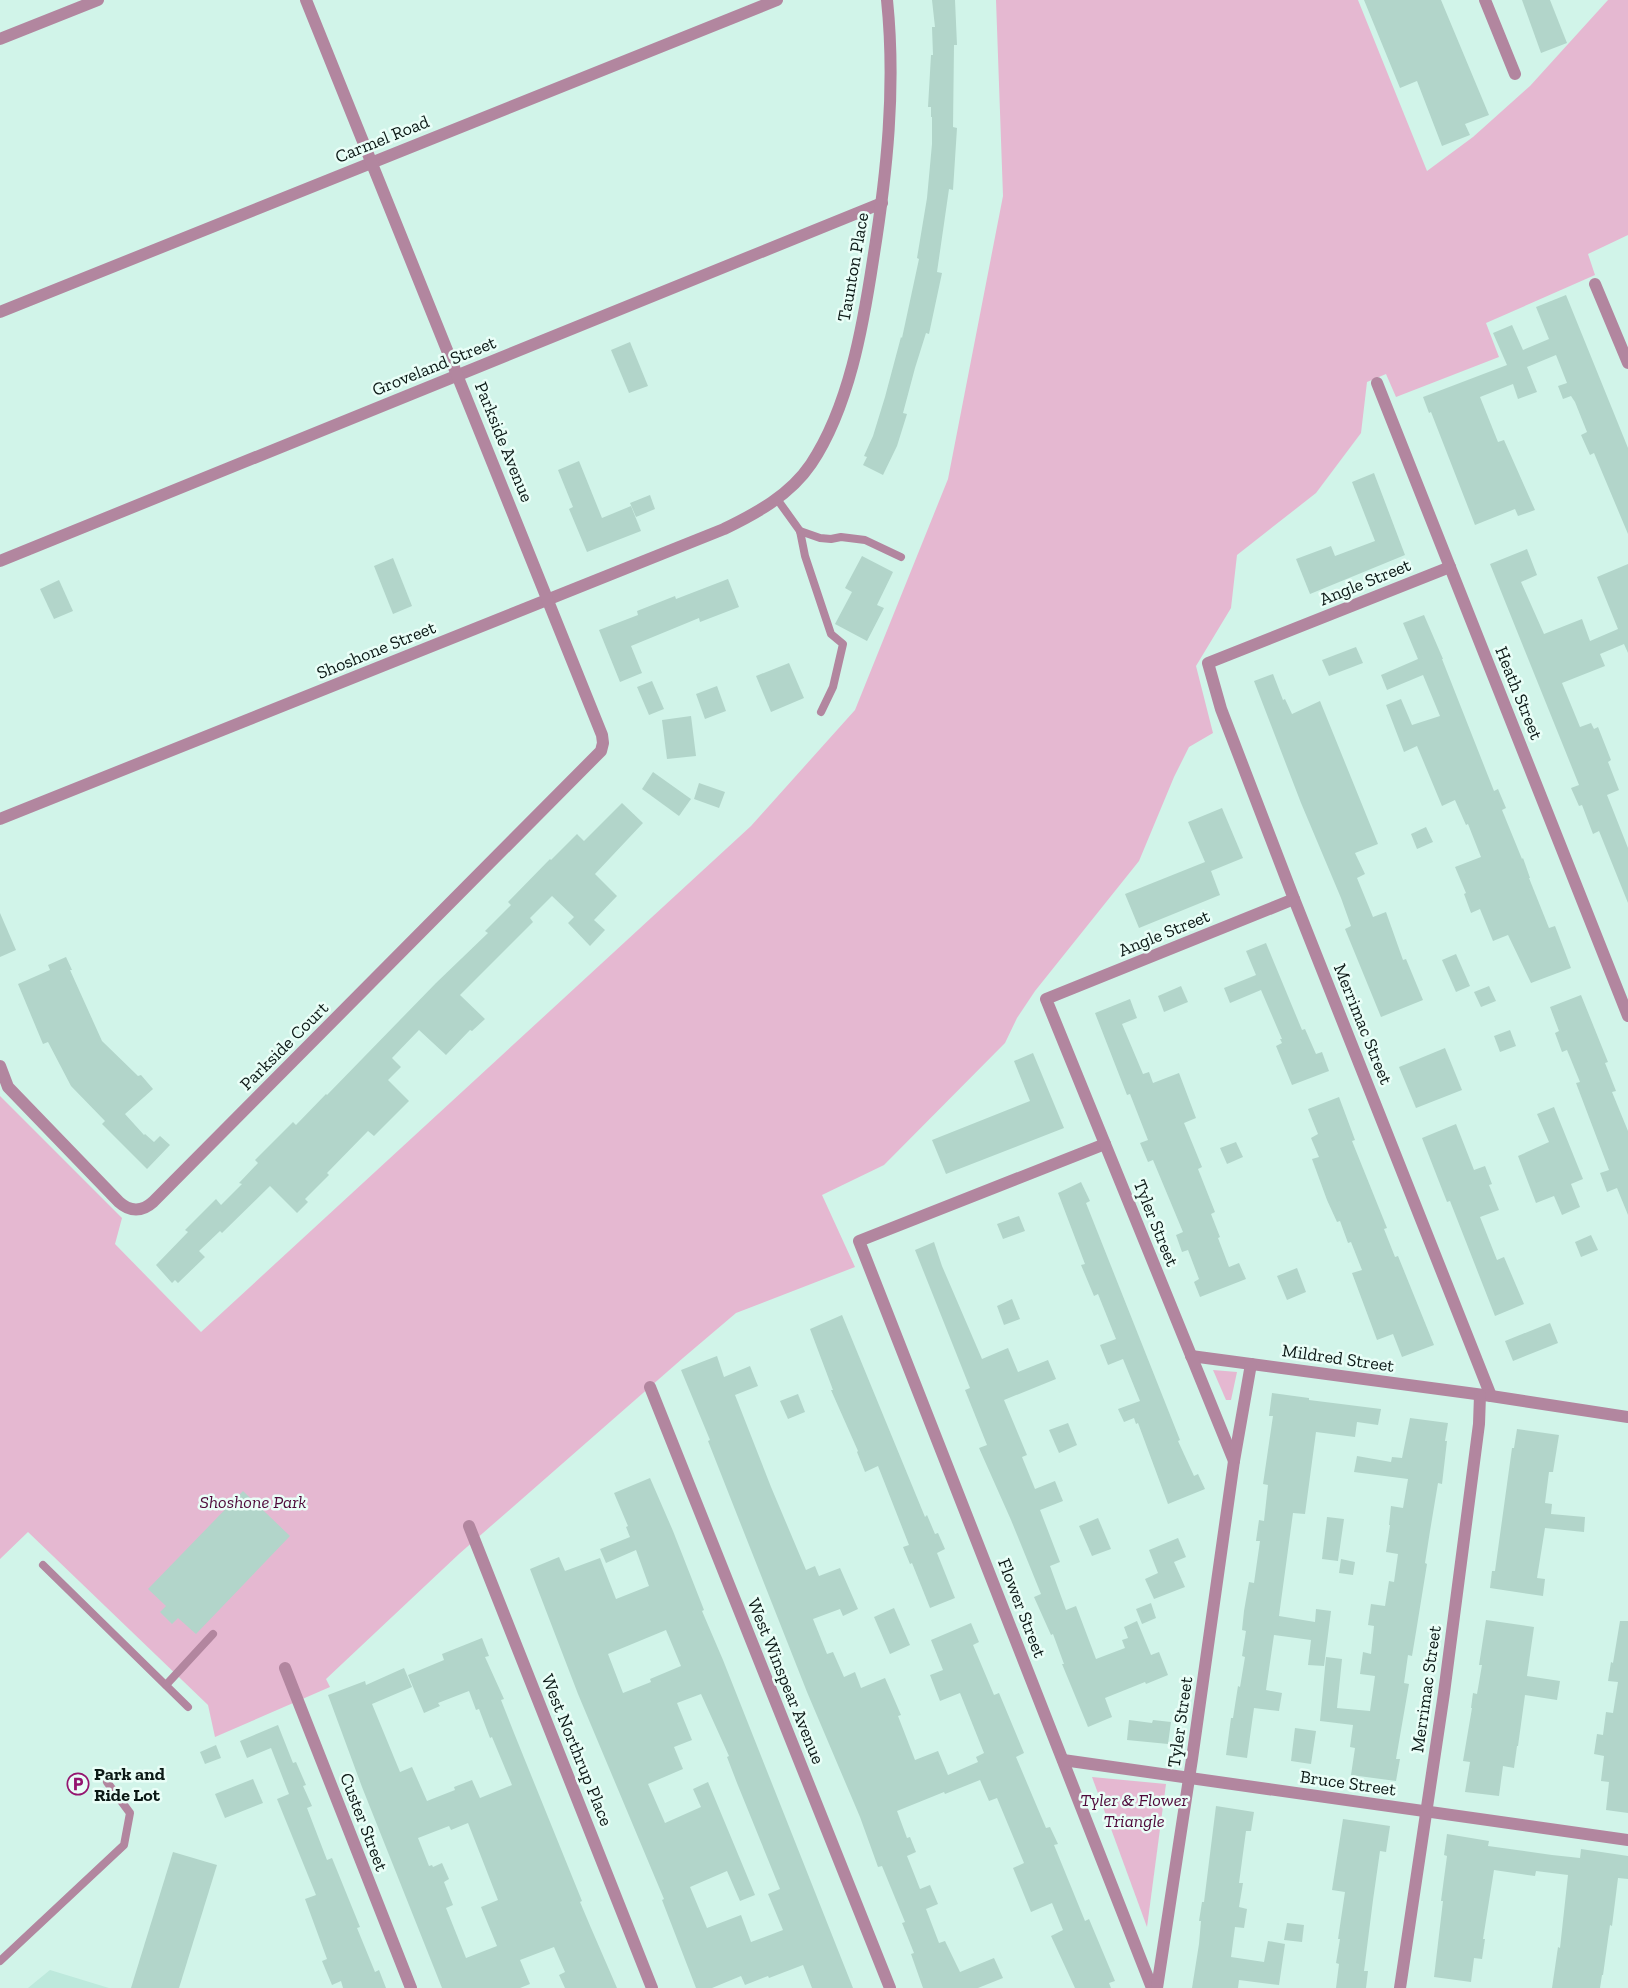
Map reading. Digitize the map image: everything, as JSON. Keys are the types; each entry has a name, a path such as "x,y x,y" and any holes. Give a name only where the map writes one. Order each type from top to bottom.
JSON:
{"street":[{"path":"0,40 98,0"},
{"name":"Parkside Avenue","path":"306,0 602,735 601,751 594,757"},
{"name":"Carmel Road","path":"0,312 777,0"},
{"name":"Taunton Place","path":"762,510 778,499 810,465 821,447 837,410 854,359 866,308 882,203 890,111 891,73 887,0"},
{"path":"1485,0 1515,74"},
{"name":"Groveland Street","path":"0,561 882,203"},
{"path":"1595,284 1628,363"},
{"name":"Heath Street","path":"1377,383 1628,1016"},
{"name":"Shoshone Street","path":"0,819 724,529 762,510"},
{"name":"Angle Street","path":"1208,663 1450,567"},
{"name":"Merrimac Street","path":"1208,663 1222,709 1294,899 1486,1396 1474,1462 1400,1988"},
{"name":"Parkside Court","path":"0,1066 8,1087 119,1202 128,1209 144,1208 153,1202 435,920 594,757"},
{"name":"Angle Street","path":"1046,999 1294,899"},
{"name":"Tyler Street","path":"1046,999 1234,1461"},
{"name":"Flower Street","path":"1105,1144 859,1241 1152,1988"},
{"name":"Mildred Street","path":"1191,1356 1628,1417"},
{"name":"Tyler Street","path":"1157,1988 1190,1778 1234,1461 1251,1364"},
{"name":"West Winspear Avenue","path":"650,1387 890,1988"},
{"name":"West Northrup Place","path":"468,1526 652,1988"},
{"name":"Custer Street","path":"285,1668 410,1988"},
{"name":"Bruce Street","path":"1063,1760 1628,1840"}],"lane":[{"path":"778,499 800,531 805,556 825,619 831,634 843,644 834,687 821,712"},
{"path":"800,531 820,538 831,539 840,537 865,540 900,557"},
{"path":"43,1565 188,1707"},
{"path":"166,1685 213,1634"},
{"path":"0,1961 124,1845 130,1813 107,1782"}],"shaded area":[{"path":"50,1970 109,1988 28,1988"}],"green space":[{"name":"Shoshone Park","path":"996,0 1358,0 1427,171 1473,137 1530,86 1608,0 1628,0 1628,235 1588,254 1595,275 1486,323 1499,357 1396,397 1386,374 1367,382 1361,433 1316,493 1237,555 1231,608 1196,666 1213,733 1189,747 1174,777 1139,861 1035,991 1017,1018 1005,1043 884,1165 822,1195 855,1267 736,1313 459,1554 326,1679 330,1687 215,1737 208,1705 28,1532 0,1559 0,1096 122,1218 115,1244 201,1332 751,826 855,710 948,479 1003,196"},
{"path":"1213,1370 1237,1372 1231,1400 1226,1400"},
{"name":"Tyler & Flower Triangle","path":"1092,1777 1166,1784 1147,1927"}],"building":[{"path":"932,0 955,0 957,45 954,45 953,127 957,128 953,190 949,189 937,272 942,273 929,334 926,333 915,368 903,413 907,414 897,446 883,475 863,465 867,457 864,456 873,436 902,338 919,259 917,258 927,198 932,144 931,107 928,107 931,55 933,55 932,27 935,27"},
{"path":"1364,0 1441,0 1489,115 1465,124 1470,135 1442,146 1417,81 1400,88"},
{"path":"1522,0 1550,0 1567,43 1541,53"},
{"path":"1566,295 1628,448 1628,534 1594,453 1590,455 1581,435 1587,432 1575,402 1571,396 1563,399 1558,386 1567,383 1556,355 1527,367 1537,392 1518,399 1513,384 1480,397 1498,442 1504,440 1535,510 1518,516 1515,509 1475,525 1431,412 1429,413 1423,397 1507,365 1493,333 1512,325 1523,350 1549,339 1536,307"},
{"path":"630,342 648,386 629,393 611,350"},
{"path":"579,461 602,518 631,506 641,531 587,552 569,509 573,507 558,470"},
{"path":"1374,473 1405,555 1310,594 1296,559 1331,546 1335,556 1375,541 1352,482"},
{"path":"650,495 655,509 636,517 630,503"},
{"path":"1527,549 1537,575 1521,582 1544,634 1582,619 1590,641 1618,629 1597,577 1628,564 1628,653 1624,644 1600,654 1605,666 1562,683 1580,727 1591,723 1594,729 1598,727 1611,760 1608,762 1619,790 1607,795 1628,848 1628,903 1599,831 1593,834 1582,805 1579,806 1571,788 1579,785 1490,564"},
{"path":"862,556 893,572 877,605 884,608 867,641 835,624 852,592 845,588"},
{"path":"393,558 412,606 393,614 374,566"},
{"path":"728,579 739,607 700,622 699,618 631,646 642,673 620,682 599,630 638,615 637,611 675,596 676,599"},
{"path":"59,580 73,611 54,619 40,589"},
{"path":"1424,615 1494,791 1498,789 1506,808 1502,810 1523,858 1549,928 1555,926 1571,968 1531,983 1508,935 1493,941 1480,909 1471,913 1464,894 1466,893 1455,867 1481,857 1468,824 1466,825 1455,800 1442,806 1417,746 1404,752 1386,705 1401,699 1412,725 1440,716 1423,675 1387,690 1381,675 1418,659 1403,623"},
{"path":"1356,647 1363,663 1329,676 1322,660"},
{"path":"789,663 804,698 771,712 756,676"},
{"path":"1273,674 1283,700 1285,699 1292,714 1320,701 1378,844 1355,853 1365,874 1357,878 1373,917 1386,912 1403,960 1406,959 1423,1000 1381,1017 1345,929 1351,926 1341,898 1301,803 1254,681"},
{"path":"652,681 664,709 649,715 637,687"},
{"path":"717,686 726,711 705,719 696,694"},
{"path":"691,716 696,756 667,759 662,720"},
{"path":"653,772 691,799 679,816 642,789"},
{"path":"699,783 725,792 719,808 694,799"},
{"path":"622,803 643,823 595,874 617,896 594,920 605,930 590,946 568,923 574,917 552,896 530,918 533,922 460,995 485,1019 472,1031 470,1030 446,1055 419,1030 392,1058 401,1067 388,1080 409,1101 374,1136 368,1131 327,1173 329,1175 305,1199 308,1202 297,1213 270,1186 222,1233 220,1231 199,1251 205,1257 178,1283 175,1280 172,1283 156,1265 188,1232 185,1230 216,1199 221,1205 242,1184 239,1183 258,1163 255,1160 293,1122 296,1125 327,1095 436,983 488,933 485,931 511,905 508,902 550,859 577,834 584,841"},
{"path":"1222,808 1243,858 1211,871 1220,895 1139,928 1125,894 1205,862 1188,822"},
{"path":"1426,827 1433,842 1417,849 1411,834"},
{"path":"0,913 16,950 0,957"},
{"path":"1266,943 1302,1030 1305,1029 1316,1054 1322,1052 1329,1071 1292,1085 1276,1046 1282,1043 1280,1039 1282,1039 1261,990 1230,1003 1224,988 1256,975 1246,951"},
{"path":"1456,954 1470,986 1456,992 1442,960"},
{"path":"66,957 102,1041 138,1076 141,1075 153,1089 125,1114 144,1135 154,1142 160,1136 170,1145 147,1169 102,1124 105,1121 71,1086 48,1042 43,1044 18,984 50,970 48,965"},
{"path":"1181,986 1188,1002 1164,1012 1158,996"},
{"path":"1489,986 1496,1001 1481,1007 1474,992"},
{"path":"1581,995 1608,1062 1605,1063 1616,1091 1612,1092 1628,1131 1628,1215 1617,1188 1607,1192 1600,1173 1609,1170 1576,1083 1580,1082 1567,1050 1562,1052 1555,1033 1559,1031 1550,1007"},
{"path":"1130,999 1137,1018 1122,1024 1143,1074 1149,1072 1153,1083 1179,1073 1196,1118 1184,1123 1202,1167 1198,1169 1215,1212 1211,1214 1220,1237 1218,1238 1229,1267 1239,1263 1246,1279 1200,1297 1194,1282 1199,1279 1188,1250 1182,1252 1176,1235 1183,1232 1153,1160 1148,1162 1140,1143 1148,1140 1130,1094 1127,1095 1095,1013"},
{"path":"1510,1030 1516,1046 1500,1052 1494,1036"},
{"path":"1445,1048 1462,1090 1416,1108 1399,1067"},
{"path":"1033,1053 1064,1128 946,1174 932,1140 1030,1101 1014,1061"},
{"path":"1339,1097 1355,1140 1352,1141 1387,1228 1384,1229 1395,1257 1398,1256 1434,1345 1402,1357 1393,1334 1377,1340 1352,1273 1362,1270 1351,1242 1348,1243 1340,1221 1337,1222 1327,1200 1312,1159 1319,1157 1311,1138 1318,1134 1308,1109"},
{"path":"1554,1107 1583,1179 1571,1184 1580,1207 1562,1215 1554,1196 1536,1203 1518,1156 1549,1142 1537,1114"},
{"path":"1456,1124 1474,1170 1485,1166 1492,1184 1489,1185 1499,1210 1480,1217 1497,1260 1504,1257 1524,1304 1495,1316 1450,1201 1447,1202 1422,1138"},
{"path":"1236,1142 1243,1157 1227,1164 1220,1148"},
{"path":"1081,1182 1090,1201 1086,1203 1180,1440 1178,1441 1194,1476 1198,1474 1205,1489 1168,1504 1138,1423 1136,1424 1134,1418 1124,1422 1118,1409 1140,1401 1123,1359 1108,1365 1100,1345 1116,1339 1098,1294 1094,1296 1081,1265 1085,1264 1058,1193"},
{"path":"1019,1216 1025,1231 1003,1239 997,1224"},
{"path":"1591,1235 1598,1250 1581,1257 1575,1242"},
{"path":"934,1242 942,1266 982,1359 1008,1348 1018,1372 1048,1360 1056,1379 1004,1400 1027,1455 1022,1457 1035,1489 1055,1481 1063,1501 1040,1510 1060,1562 1050,1566 1066,1610 1076,1606 1096,1659 1125,1648 1122,1640 1128,1638 1124,1627 1137,1621 1151,1655 1159,1652 1168,1675 1105,1698 1112,1717 1088,1727 1062,1664 1064,1664 1053,1634 1051,1635 1034,1597 1041,1594 979,1448 987,1445 965,1390 970,1388 915,1250"},
{"path":"1297,1268 1306,1292 1287,1300 1277,1276"},
{"path":"1012,1299 1020,1319 1004,1325 997,1306"},
{"path":"842,1315 925,1517 927,1515 935,1534 938,1533 945,1549 937,1553 955,1598 930,1608 912,1563 910,1564 903,1547 909,1545 878,1466 865,1472 858,1451 831,1390 833,1390 810,1329"},
{"path":"1550,1323 1558,1343 1513,1361 1505,1341"},
{"path":"717,1356 724,1377 750,1366 758,1386 735,1395 806,1570 815,1566 819,1576 840,1568 858,1609 843,1616 840,1609 813,1619 827,1654 833,1652 844,1677 855,1672 861,1688 885,1678 901,1715 898,1716 915,1760 938,1751 948,1775 978,1762 976,1757 984,1753 960,1693 940,1701 930,1675 943,1670 931,1640 971,1623 979,1642 973,1645 994,1695 999,1693 1024,1753 1016,1757 1046,1828 1050,1827 1058,1844 1054,1845 1085,1921 1089,1919 1115,1981 1109,1983 1111,1988 1075,1988 1051,1936 1063,1930 1052,1903 1031,1912 1013,1868 1024,1863 997,1798 989,1801 980,1780 897,1811 907,1838 910,1837 916,1852 907,1856 920,1889 930,1885 938,1904 926,1909 939,1943 945,1941 960,1972 994,1958 1003,1978 978,1988 923,1988 911,1954 914,1953 902,1923 905,1922 882,1866 878,1867 860,1817 807,1692 681,1370"},
{"path":"1272,1393 1309,1398 1309,1400 1381,1409 1378,1425 1357,1422 1355,1437 1316,1432 1305,1514 1293,1513 1279,1616 1315,1622 1316,1609 1331,1611 1324,1666 1308,1665 1311,1640 1274,1635 1266,1690 1282,1693 1279,1711 1254,1708 1247,1758 1226,1755 1231,1718 1233,1718 1245,1657 1242,1656 1246,1631 1242,1630 1244,1611 1249,1582 1254,1583 1260,1541 1256,1541 1259,1520 1264,1521 1268,1485 1263,1484 1273,1416 1269,1416"},
{"path":"798,1394 805,1412 788,1419 780,1401"},
{"path":"1410,1418 1448,1423 1442,1484 1438,1483 1412,1656 1408,1655 1404,1683 1409,1684 1396,1759 1400,1759 1396,1781 1351,1775 1355,1748 1350,1747 1353,1725 1320,1721 1326,1657 1342,1659 1337,1708 1370,1711 1375,1676 1360,1674 1363,1652 1371,1654 1374,1626 1368,1625 1371,1604 1385,1606 1389,1581 1394,1582 1398,1554 1386,1552 1391,1506 1403,1508 1408,1479 1354,1472 1357,1456 1391,1462 1392,1457 1402,1458"},
{"path":"1068,1423 1077,1445 1059,1453 1049,1430"},
{"path":"1517,1429 1559,1435 1553,1472 1549,1472 1545,1503 1552,1504 1551,1514 1585,1517 1584,1532 1545,1528 1537,1578 1545,1579 1543,1596 1490,1588 1492,1571 1495,1571 1512,1448 1514,1448"},
{"path":"650,1478 673,1531 704,1610 702,1611 853,1988 812,1988 803,1965 745,1985 741,1976 712,1988 696,1988 662,1900 664,1899 578,1694 530,1569 559,1557 565,1571 600,1558 616,1599 649,1586 636,1550 606,1563 600,1549 630,1537 626,1527 628,1526 614,1493","holes":["666,1630 681,1666 650,1679 651,1682 623,1693 608,1654","701,1694 729,1756 727,1757 780,1889 768,1894 783,1930 751,1942 741,1915 707,1928 690,1887 727,1871 740,1901 755,1895 708,1782 693,1789 701,1807 665,1823 648,1784 683,1769 674,1747 692,1740 677,1703"]},
{"path":"243,1491 290,1536 196,1634 178,1618 172,1624 160,1612 166,1606 148,1589"},
{"path":"1327,1517 1344,1519 1338,1561 1322,1559"},
{"path":"1098,1518 1111,1549 1092,1556 1079,1526"},
{"path":"1178,1538 1186,1557 1174,1562 1185,1587 1154,1599 1145,1579 1158,1573 1149,1550"},
{"path":"1341,1559 1355,1562 1353,1575 1339,1573"},
{"path":"1151,1603 1156,1618 1142,1624 1136,1609"},
{"path":"894,1608 910,1645 890,1654 874,1617"},
{"path":"1486,1620 1534,1627 1527,1676 1560,1681 1557,1700 1525,1695 1514,1768 1503,1766 1499,1796 1465,1792 1470,1762 1463,1761 1473,1693 1477,1694 1482,1665 1479,1665"},
{"path":"1620,1621 1628,1621 1628,1813 1606,1810 1609,1782 1601,1781 1604,1756 1594,1754 1597,1734 1603,1735 1606,1712 1613,1713 1618,1682 1608,1681"},
{"path":"482,1638 489,1656 485,1657 504,1699 501,1700 582,1901 580,1902 617,1988 565,1988 559,1975 565,1972 554,1947 520,1960 530,1984 520,1988 442,1988 362,1787 328,1695 365,1681 366,1685 404,1668 412,1687 372,1704 400,1772 412,1767 427,1801 455,1790 454,1787 472,1780 480,1798 512,1785 492,1737 490,1738 479,1709 476,1710 469,1691 438,1703 440,1706 424,1713 408,1675 444,1660 442,1654","holes":["468,1823 498,1900 481,1907 497,1946 466,1958 446,1908 453,1905 444,1882 449,1879 442,1863 433,1867 432,1865 429,1866 418,1838 449,1826 451,1830"]},
{"path":"1129,1720 1152,1723 1153,1720 1171,1722 1168,1744 1127,1740"},
{"path":"278,1725 293,1763 296,1762 306,1785 303,1786 312,1806 307,1808 327,1860 332,1858 360,1927 357,1928 375,1972 379,1970 386,1988 343,1988 341,1981 332,1985 322,1961 327,1959 305,1899 316,1895 277,1799 289,1794 271,1748 247,1758 240,1741"},
{"path":"1295,1728 1316,1731 1311,1764 1291,1761"},
{"path":"216,1745 221,1758 205,1764 200,1752"},
{"path":"253,1779 263,1803 225,1818 215,1794"},
{"path":"1216,1806 1254,1812 1251,1831 1246,1831 1239,1883 1243,1883 1239,1907 1247,1909 1244,1928 1235,1927 1231,1957 1264,1962 1268,1941 1285,1944 1279,1985 1239,1980 1238,1988 1192,1988 1199,1944 1201,1921 1199,1921 1202,1902 1204,1902"},
{"path":"1343,1819 1390,1826 1386,1852 1380,1851 1364,1971 1368,1971 1366,1988 1336,1988 1339,1964 1336,1963 1340,1939 1338,1939 1345,1892 1332,1890"},
{"path":"1447,1834 1489,1841 1488,1846 1552,1855 1580,1858 1581,1849 1628,1856 1628,1879 1618,1878 1612,1926 1610,1925 1600,1988 1552,1988 1558,1947 1560,1948 1568,1875 1536,1871 1535,1876 1494,1870 1483,1939 1485,1939 1482,1959 1474,1958 1471,1982 1434,1977 1443,1901 1441,1901 1447,1856 1444,1855"},
{"path":"173,1852 217,1865 179,1988 131,1988"},
{"path":"1287,1923 1304,1925 1302,1942 1284,1940"}],"place":[{"name":"Park and Ride Lot","path":"78,1784"}]}
